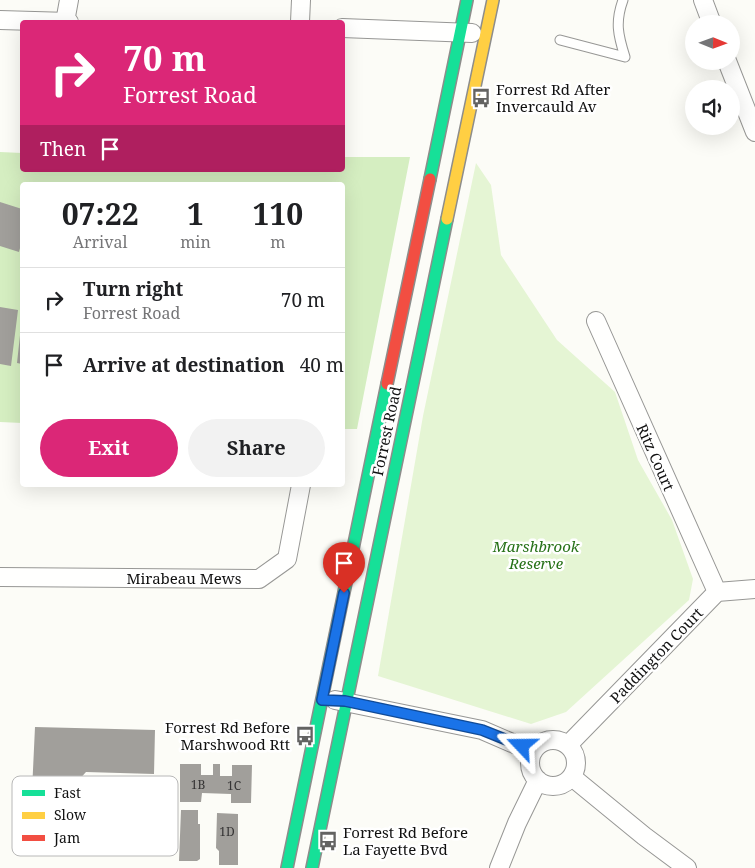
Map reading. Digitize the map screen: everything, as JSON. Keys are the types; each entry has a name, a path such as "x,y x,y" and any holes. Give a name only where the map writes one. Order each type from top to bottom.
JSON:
{"main road":[{"name":"Forrest Road","path":"287,868 467,0"},
{"name":"Forrest Road","path":"312,868 345,701 493,0"}],"street":[{"path":"65,20 69,0"},
{"path":"300,20 301,0"},
{"path":"703,0 709,15"},
{"path":"0,20 20,21"},
{"path":"345,28 486,34"},
{"path":"731,70 755,132"},
{"name":"Ritz Court","path":"596,321 717,592"},
{"name":"Mirabeau Mews","path":"0,577 259,579 287,559 301,487"},
{"path":"717,592 755,589"},
{"name":"Paddington Court","path":"568,745 717,592"},
{"path":"322,700 345,701 482,730 534,752"},
{"path":"553,740 568,745 576,757 572,777 566,782 552,786 538,780 531,767 534,752 538,746 553,740"},
{"path":"572,777 644,836 687,868"},
{"path":"499,868 517,823 538,780"}],"lane":[{"path":"560,40 625,57 617,17 623,0"}],"green space":[{"path":"0,152 20,153 20,172 345,172 345,157 410,157 357,429 345,429 345,182 20,182 20,423 0,422"},
{"name":"Marshbrook Reserve","path":"476,163 491,185 501,255 557,340 615,392 638,460 672,520 693,579 689,600 566,712 531,724 378,676 423,416"}],"building":[{"path":"0,202 20,208 20,248 19,252 0,246"},
{"path":"0,307 18,310 11,366 0,364"},
{"path":"20,335 20,364 17,363"},
{"path":"35,727 155,730 154,774 86,772 82,776 33,776"},
{"path":"180,764 201,764 201,775 213,775 213,764 220,764 220,776 232,776 232,765 252,765 251,803 231,803 231,794 202,793 201,802 180,802"},
{"path":"181,810 198,810 200,859 197,861 179,861"},
{"path":"217,813 238,814 238,865 219,865 219,851 216,848"}],"traffic: fast":[{"path":"430,179 467,0"},
{"path":"312,868 447,219"},
{"path":"287,868 387,384"}],"traffic: slow":[{"path":"447,219 493,0"}],"traffic: jam":[{"path":"387,384 430,179"}],"place":[{"name":"Forrest Rd After Invercauld Av","path":"481,98"},
{"name":"Forrest Rd Before Marshwood Rtt","path":"305,736"},
{"name":"Forrest Rd Before La Fayette Bvd","path":"328,841"}],"route":[{"path":"344,593 322,700 345,701 482,730 522,746"}]}
